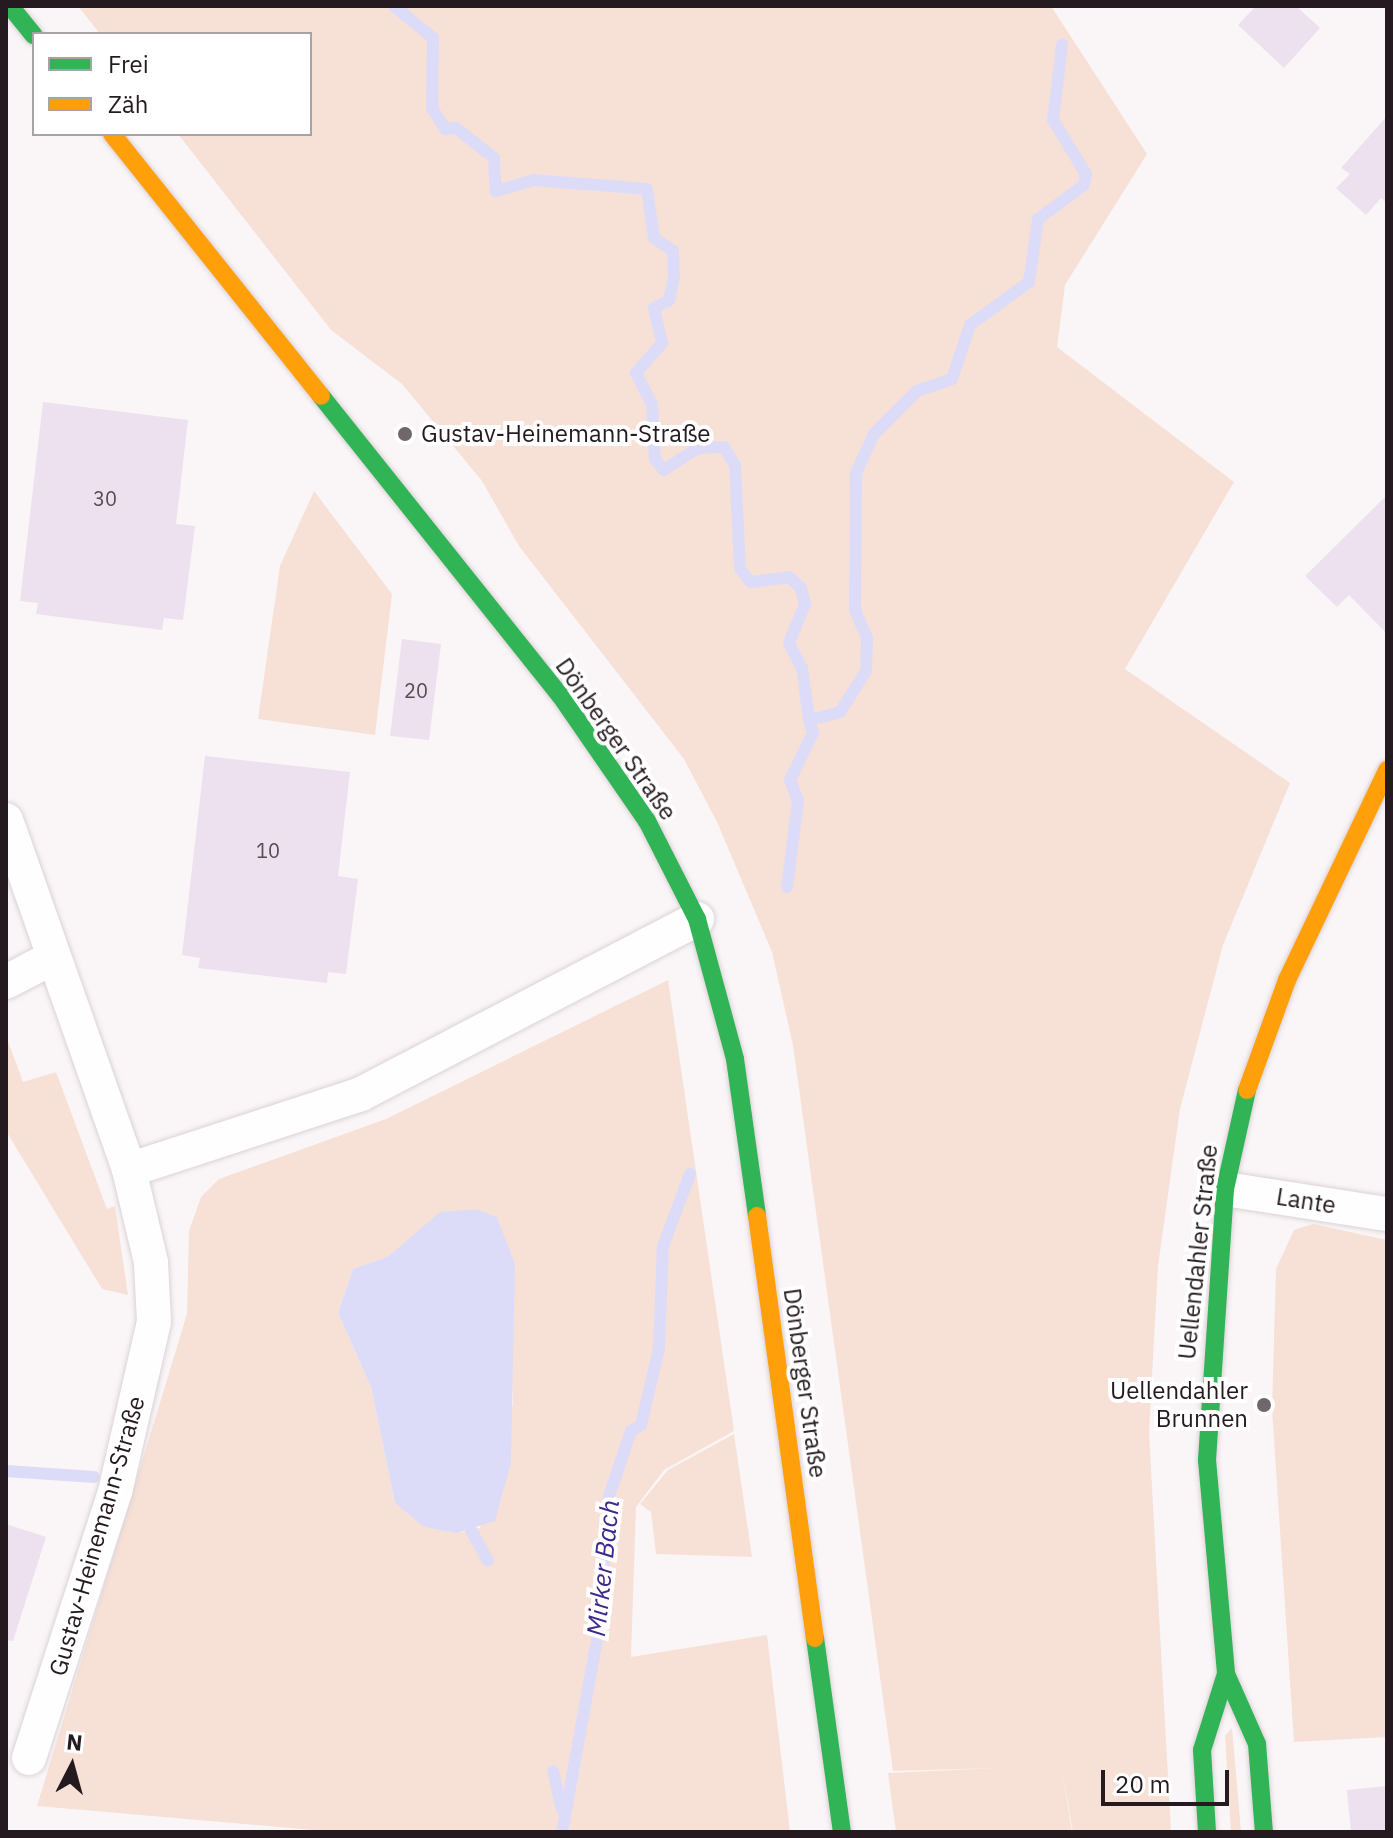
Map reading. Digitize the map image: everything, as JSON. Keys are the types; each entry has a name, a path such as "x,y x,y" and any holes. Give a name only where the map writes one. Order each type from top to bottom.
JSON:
{"street":[{"path":"10,6 32,34"},
{"name":"Dönberger Straße","path":"114,136 569,707 647,821 697,919 735,1059 842,1832"},
{"name":"Uellendahler Straße","path":"1264,1832 1257,1744 1226,1674 1206,1418 1225,1189 1249,1081 1287,980 1387,770"},
{"name":"Gustav-Heinemann-Straße","path":"6,820 129,1170 151,1262 154,1322 115,1492 29,1758"},
{"path":"129,1170 361,1094 697,919"},
{"path":"6,982 54,957"},
{"name":"Lante","path":"1225,1189 1387,1214"},
{"name":"Uellendahler Straße","path":"1207,1832 1202,1750 1226,1674"}],"shaded area":[{"path":"78,6 1051,6 1147,154 1065,285 1057,347 1234,482 1125,669 1290,783 1223,945 1180,1109 1158,1266 1149,1432 1171,1832 1073,1832 1061,1765 1072,1832 896,1832 888,1773 998,1768 893,1771 793,1045 772,952 717,822 684,759 519,546 482,481 402,384 331,330 180,136 312,136 312,32 98,32"},
{"path":"314,491 392,594 375,735 258,719 280,566"},
{"path":"668,980 734,1431 664,1470 636,1507 631,1657 767,1635 790,1832 337,1832 37,1806 187,1314 189,1231 201,1197 219,1179 386,1119","holes":["389,1256 511,1346 513,1404 480,1528 457,1533 395,1503 371,1387 338,1313 353,1269"]},
{"path":"6,1036 23,1082 56,1072 107,1209 115,1206 128,1295 102,1289 6,1131"},
{"path":"1313,1224 1387,1240 1387,1737 1294,1742 1272,1409 1276,1269 1294,1230"},
{"path":"734,1434 752,1557 656,1554 651,1512 640,1504 668,1470"},
{"path":"1232,1728 1241,1832 1231,1832 1225,1736"}],"water":[{"path":"476,1209 497,1217 515,1264 511,1463 495,1521 457,1533 424,1527 395,1503 371,1387 338,1313 353,1269 389,1256 440,1212"}],"building":[{"path":"1256,6 1296,6 1320,28 1284,68 1238,25"},
{"path":"1387,116 1387,203 1381,198 1366,215 1336,188 1350,174 1341,168"},
{"path":"43,402 188,420 176,524 195,526 183,620 164,618 162,630 36,614 38,603 20,601"},
{"path":"1387,495 1387,634 1349,595 1337,607 1305,576"},
{"path":"402,639 441,644 429,740 390,736"},
{"path":"205,756 350,772 338,876 358,879 346,974 328,972 327,983 198,968 200,958 182,955"},
{"path":"6,1524 46,1537 13,1641 6,1640"},
{"path":"1387,1786 1387,1832 1351,1832 1347,1790"}],"waterway":[{"path":"394,6 433,38 432,108 445,129 456,128 494,158 496,191 534,180 647,189 654,238 673,251 674,277 669,300 654,308 662,343 636,373 652,404 655,459 664,470 698,448 724,447 735,465 740,569 751,582 789,577 801,588 805,604 789,643 802,668 809,720"},
{"name":"Mirker Bach","path":"787,887 798,801 790,780 813,733 809,720 840,712 866,671 867,638 855,610 856,473 874,434 917,391 952,379 970,325 1029,282 1038,219 1084,185 1086,174 1053,120 1062,45"},
{"name":"Mirker Bach","path":"562,1832 598,1634 609,1496 631,1431 641,1425 659,1348 663,1246 690,1174"},
{"path":"6,1471 94,1477"},
{"path":"471,1530 488,1561"},
{"path":"553,1771 562,1809"}],"traffic: fast":[{"path":"10,6 32,34"},
{"path":"321,396 560,695 647,821 697,919 735,1059 757,1216"},
{"path":"1247,1090 1225,1189 1207,1460 1226,1674 1257,1744 1264,1832"},
{"path":"815,1638 842,1832"},
{"path":"1207,1832 1202,1750 1226,1674"}],"traffic: slow":[{"path":"114,136 321,396"},
{"path":"1247,1090 1287,980 1387,770"},
{"path":"757,1216 815,1638"}],"place":[{"name":"Gustav-Heinemann-Straße","path":"405,434"},
{"name":"Uellendahler Brunnen","path":"1264,1405"}]}
